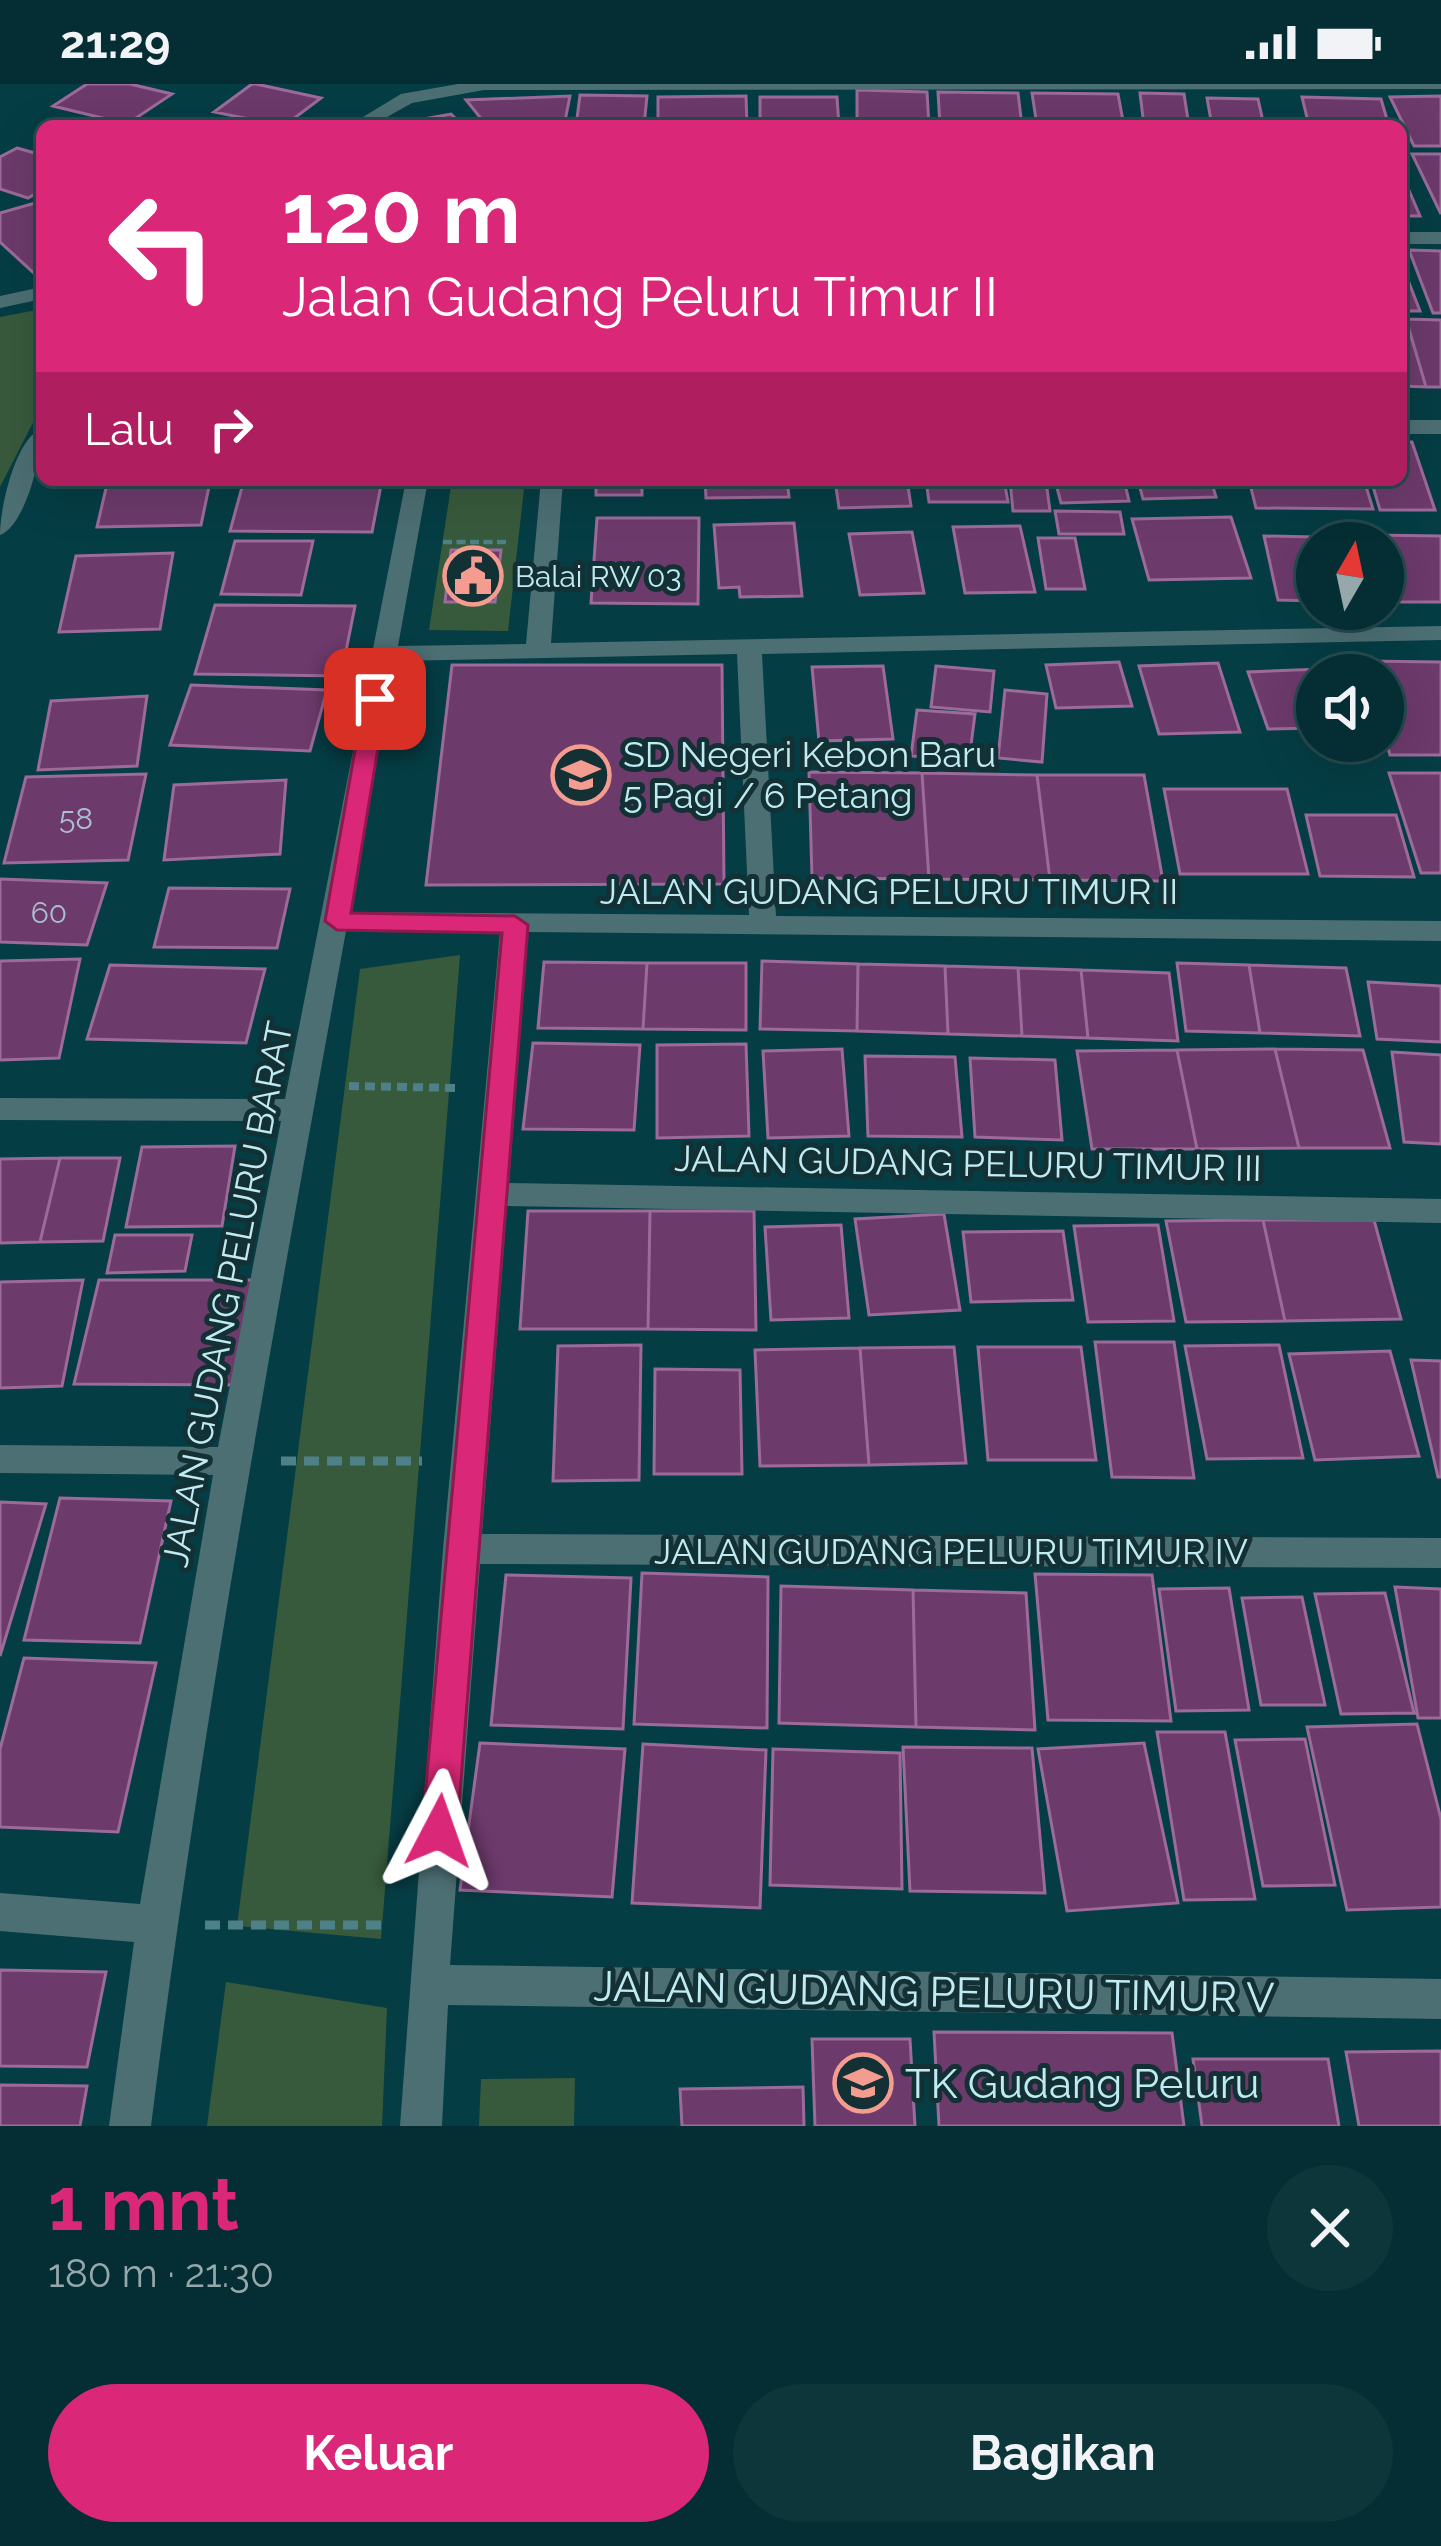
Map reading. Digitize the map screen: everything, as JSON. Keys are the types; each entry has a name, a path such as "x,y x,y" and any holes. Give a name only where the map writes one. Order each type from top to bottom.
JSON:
{"street":[{"path":"368,120 407,98 484,85 1441,85"},
{"path":"1407,238 1441,238"},
{"path":"0,302 36,294"},
{"path":"1407,427 1441,428"},
{"path":"0,528 36,448"},
{"name":"JALAN GUDANG PELURU BARAT","path":"130,2126 156,1925 232,1461 416,486"},
{"path":"538,651 552,486"},
{"path":"382,654 1441,633"},
{"path":"749,647 763,924"},
{"name":"JALAN GUDANG PELURU TIMUR II","path":"337,921 1441,931"},
{"path":"421,2126 461,1550 515,925"},
{"path":"0,1109 302,1098"},
{"name":"JALAN GUDANG PELURU TIMUR III","path":"493,1194 1441,1211"},
{"path":"0,1459 232,1461"},
{"name":"JALAN GUDANG PELURU TIMUR IV","path":"461,1550 1441,1552"},
{"path":"0,1912 156,1925"},
{"name":"JALAN GUDANG PELURU TIMUR V","path":"428,1985 1441,1999"}],"path":[{"path":"405,542 547,541"},
{"path":"302,1098 501,1089"},
{"path":"232,1461 470,1461"},
{"path":"156,1925 432,1925"}],"green space":[{"path":"36,310 36,417 0,487 0,317"},
{"path":"451,486 524,486 508,631 429,630"},
{"path":"460,955 381,1939 237,1926 360,969"},
{"path":"226,1982 387,2008 382,2126 207,2126"},
{"path":"575,2078 574,2126 479,2126 481,2079"}],"building":[{"path":"87,84 130,84 172,94 133,120 111,120 53,106"},
{"path":"252,84 321,98 292,120 254,120 214,112"},
{"path":"857,90 927,92 929,120 857,120"},
{"path":"938,92 1018,93 1021,120 940,120"},
{"path":"1032,93 1118,94 1123,120 1036,120"},
{"path":"1140,93 1184,94 1188,120 1143,120"},
{"path":"580,95 647,96 645,120 577,120"},
{"path":"570,96 565,120 482,120 466,100"},
{"path":"746,96 747,120 658,120 658,97"},
{"path":"1441,96 1441,146 1414,146 1407,120 1401,120 1390,97"},
{"path":"760,97 837,97 839,120 760,120"},
{"path":"1302,97 1381,99 1387,120 1308,120"},
{"path":"1207,98 1258,99 1263,120 1211,120"},
{"path":"451,114 457,120 418,120"},
{"path":"17,148 36,153 36,193 28,198 0,189 0,157"},
{"path":"1412,154 1441,154 1441,214"},
{"path":"1407,186 1420,216 1407,216"},
{"path":"36,203 36,275 0,242 0,213"},
{"path":"1409,250 1441,251 1441,313 1433,313"},
{"path":"1407,277 1420,311 1407,311"},
{"path":"1407,319 1441,320 1441,387 1426,387"},
{"path":"1407,322 1426,387 1407,386"},
{"path":"1407,442 1412,442 1435,510 1380,510 1373,486 1407,486"},
{"path":"107,486 209,486 201,525 97,527"},
{"path":"242,486 381,486 372,532 230,531"},
{"path":"596,486 642,486 642,495 596,495"},
{"path":"705,486 788,486 789,497 706,498"},
{"path":"836,486 908,486 911,506 839,508"},
{"path":"927,486 1005,486 1008,502 929,502"},
{"path":"1011,486 1047,486 1050,511 1013,511"},
{"path":"1057,486 1125,486 1129,501 1061,503"},
{"path":"1140,486 1213,486 1216,497 1143,499"},
{"path":"1250,486 1366,486 1373,509 1256,508"},
{"path":"1055,511 1120,512 1124,534 1059,534"},
{"path":"1231,517 1251,578 1149,580 1132,519"},
{"path":"597,518 699,518 698,604 591,603"},
{"path":"794,523 802,596 740,597 739,587 719,588 714,525"},
{"path":"1020,526 1035,592 965,593 953,527"},
{"path":"912,532 924,593 860,595 849,534"},
{"path":"1404,535 1441,536 1441,602 1404,602"},
{"path":"1264,536 1296,537 1296,600 1278,600"},
{"path":"1038,538 1075,538 1085,589 1046,589"},
{"path":"235,541 313,541 301,595 221,594"},
{"name":"Balai RW 03","path":"451,550 501,550 495,602 445,602"},
{"path":"173,553 160,629 59,632 76,556"},
{"path":"215,605 355,606 341,676 195,674"},
{"path":"1119,662 1132,706 1056,708 1046,665"},
{"path":"1404,662 1441,662 1441,755 1404,755"},
{"path":"1218,663 1240,732 1159,734 1139,666"},
{"name":"SD Negeri Kebon Baru 5 Pagi / 6 Petang","path":"452,665 722,665 724,884 426,885"},
{"path":"883,666 893,739 819,741 812,667"},
{"path":"936,666 994,671 990,712 931,707"},
{"path":"1296,670 1296,728 1268,729 1248,672"},
{"path":"191,685 327,690 310,751 170,745"},
{"path":"1005,690 1047,694 1042,762 998,758"},
{"path":"147,696 137,766 38,770 51,701"},
{"path":"917,710 975,714 969,761 911,756"},
{"path":"809,772 922,773 929,879 812,878"},
{"path":"922,773 1037,775 1050,880 929,879"},
{"path":"1389,773 1441,773 1441,873 1421,873"},
{"path":"146,774 128,860 4,863 26,777"},
{"path":"1037,775 1144,775 1163,881 1050,880"},
{"path":"286,780 280,854 164,860 174,785"},
{"path":"1164,789 1287,789 1308,874 1180,874"},
{"path":"1306,815 1396,815 1414,877 1320,876"},
{"path":"0,879 107,883 87,945 0,942"},
{"path":"169,888 290,889 277,948 154,947"},
{"path":"80,959 59,1058 0,1060 0,961"},
{"path":"762,961 858,964 857,1031 760,1029"},
{"path":"544,962 647,963 643,1029 538,1028"},
{"path":"647,963 746,963 746,1030 643,1029"},
{"path":"1177,963 1249,965 1260,1033 1186,1031"},
{"path":"858,964 945,966 948,1034 857,1031"},
{"path":"110,965 265,969 246,1043 87,1039"},
{"path":"1249,965 1346,968 1360,1036 1260,1033"},
{"path":"945,966 1018,968 1022,1036 948,1034"},
{"path":"1018,968 1081,970 1088,1038 1022,1036"},
{"path":"1081,970 1169,973 1178,1041 1088,1038"},
{"path":"1368,982 1441,986 1441,1042 1377,1039"},
{"path":"533,1043 640,1045 634,1130 523,1129"},
{"path":"746,1044 749,1136 657,1138 657,1045"},
{"path":"842,1049 849,1136 768,1138 763,1051"},
{"path":"1275,1049 1299,1148 1197,1149 1177,1050"},
{"path":"1275,1049 1363,1050 1390,1148 1299,1148"},
{"path":"1177,1050 1197,1149 1092,1149 1077,1051"},
{"path":"1392,1052 1441,1055 1441,1144 1404,1142"},
{"path":"865,1056 955,1057 962,1137 868,1136"},
{"path":"970,1058 1055,1060 1062,1140 975,1137"},
{"path":"235,1146 222,1226 126,1227 142,1147"},
{"path":"60,1158 120,1158 103,1241 40,1242"},
{"path":"60,1158 40,1242 0,1243 0,1159"},
{"path":"528,1211 650,1211 648,1329 520,1329"},
{"path":"650,1211 754,1211 756,1330 648,1329"},
{"path":"944,1214 960,1310 869,1315 855,1219"},
{"path":"1263,1220 1374,1220 1401,1319 1285,1321"},
{"path":"1263,1220 1285,1321 1186,1322 1166,1221"},
{"path":"841,1225 849,1318 771,1320 765,1227"},
{"path":"1158,1225 1174,1321 1088,1322 1074,1226"},
{"path":"1063,1231 1073,1300 971,1302 963,1232"},
{"path":"115,1235 192,1235 185,1271 107,1273"},
{"path":"83,1280 62,1386 0,1388 0,1282"},
{"path":"99,1280 260,1280 241,1385 74,1384"},
{"path":"1095,1342 1174,1342 1194,1478 1112,1477"},
{"path":"641,1345 639,1480 553,1481 558,1346"},
{"path":"1279,1345 1303,1458 1207,1459 1185,1346"},
{"path":"954,1347 966,1463 869,1465 860,1348"},
{"path":"978,1347 1081,1347 1096,1460 988,1460"},
{"path":"860,1348 869,1465 760,1466 755,1350"},
{"path":"1390,1351 1419,1456 1315,1460 1289,1354"},
{"path":"1411,1360 1441,1361 1441,1477 1438,1477"},
{"path":"655,1369 740,1370 742,1474 654,1474"},
{"path":"60,1498 171,1501 140,1643 24,1640"},
{"path":"0,1502 46,1504 0,1656"},
{"path":"642,1573 768,1577 767,1728 634,1724"},
{"path":"1035,1574 1152,1575 1171,1721 1048,1720"},
{"path":"506,1575 631,1578 623,1729 491,1725"},
{"path":"781,1586 913,1590 916,1727 779,1723"},
{"path":"1395,1587 1441,1589 1441,1718 1418,1718"},
{"path":"1229,1588 1249,1710 1176,1711 1159,1589"},
{"path":"913,1590 1026,1593 1035,1730 916,1727"},
{"path":"1385,1593 1414,1713 1341,1714 1315,1594"},
{"path":"1302,1597 1325,1705 1261,1705 1242,1598"},
{"path":"24,1658 156,1663 118,1832 0,1827 0,1749"},
{"path":"1417,1724 1441,1819 1441,1907 1347,1910 1307,1727"},
{"path":"1157,1732 1225,1732 1255,1899 1184,1900"},
{"path":"1305,1739 1335,1885 1263,1886 1235,1740"},
{"path":"480,1743 625,1749 612,1897 460,1890"},
{"path":"1144,1743 1178,1903 1067,1911 1038,1749"},
{"path":"643,1744 766,1750 760,1908 632,1903"},
{"path":"903,1747 1032,1748 1045,1893 910,1891"},
{"path":"773,1749 900,1753 902,1889 770,1885"},
{"path":"0,1970 106,1972 87,2067 0,2066"},
{"path":"934,2032 1172,2033 1184,2126 939,2126"},
{"name":"TK Gudang Peluru","path":"812,2039 910,2039 915,2126 815,2126"},
{"path":"1441,2051 1441,2126 1359,2126 1346,2052"},
{"path":"1193,2059 1328,2059 1339,2126 1202,2126"},
{"path":"0,2085 87,2086 80,2126 0,2126"},
{"path":"803,2087 804,2126 682,2126 680,2089"}],"place":[{"name":"Balai RW 03","path":"473,576"},
{"name":"SD Negeri Kebon Baru 5 Pagi / 6 Petang","path":"581,775"},
{"name":"TK Gudang Peluru","path":"863,2083"}],"route":[{"path":"375,699 337,921 515,925 439,1831"}]}
